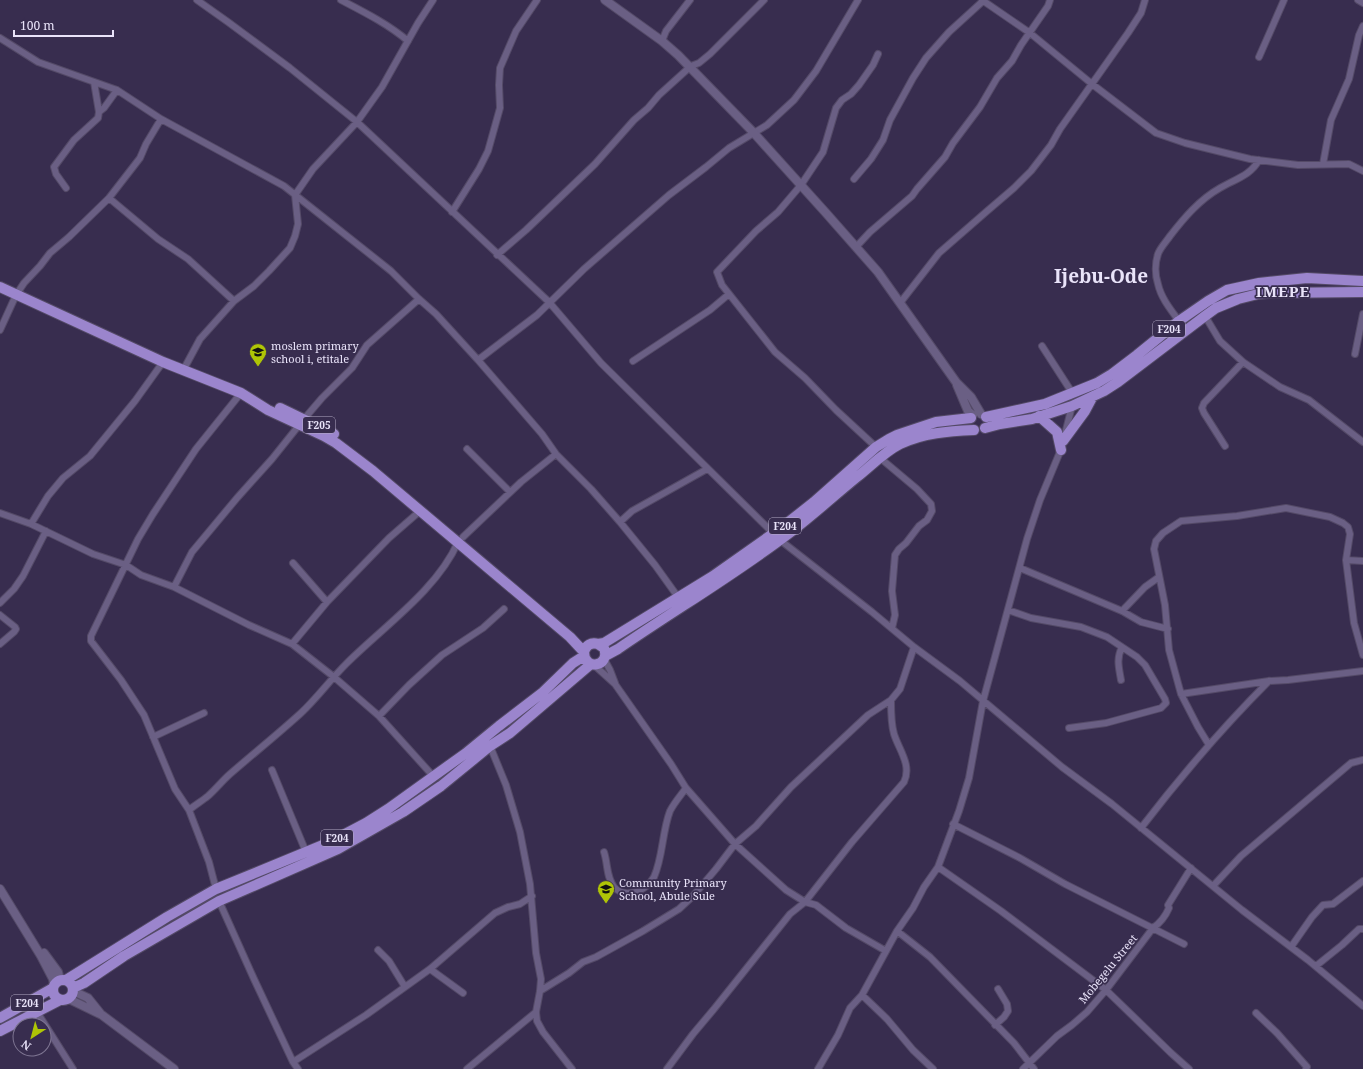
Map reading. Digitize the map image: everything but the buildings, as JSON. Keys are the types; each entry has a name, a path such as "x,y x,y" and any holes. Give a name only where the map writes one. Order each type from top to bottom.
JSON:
{"main road":[{"name":"F204","path":"0,1031 69,994 124,956 219,901 309,863 360,838 403,812 441,786 490,746 510,733 593,664 601,662 618,649 729,577 777,537 781,528 814,502 876,447 897,435 930,424 1045,404 1073,394 1112,374 1179,321 1208,301 1227,290 1239,286 1307,278 1363,282"},
{"name":"F205","path":"0,282 17,293 163,362 241,393 268,410 328,430 349,444 430,512 570,636 589,649"},
{"name":"F205","path":"0,287 186,365 302,421 346,450 420,511 461,539"},
{"name":"F204","path":"0,1018 166,917 216,889 328,843 366,823 405,798 466,753 542,692 589,649 604,643 818,511 879,457 899,444 924,436 954,431 980,431 1000,424 1032,419 1072,406 1104,391 1118,382 1204,316 1216,308 1238,299 1268,293 1301,294 1363,292"},
{"path":"1062,446 1093,396"},
{"path":"974,430 970,426 978,416 987,423 985,428"},
{"path":"1039,416 1057,432 1062,446"},
{"path":"593,664 587,662 589,649 604,648 605,658"},
{"name":"F204","path":"58,983 55,996 69,994"},
{"path":"58,983 71,983 69,994"}],"street":[{"path":"197,0 290,68 357,122 549,302 601,363 777,537 914,647 960,680 1062,767 1112,804 1213,886 1316,966 1363,1006"},
{"path":"341,0 379,20 408,41"},
{"path":"186,365 200,339 234,301 254,286 270,271 290,248 298,224 295,195 313,169 357,122 382,87 408,41 434,0"},
{"path":"452,212 479,169 488,151 500,108 500,68 516,31 537,0"},
{"path":"605,0 662,41 691,66 801,185 878,272 956,382 971,397 978,416"},
{"path":"662,41 666,31 690,0"},
{"path":"497,254 532,224 595,164 634,120 648,108 659,95 691,66 699,63 710,54 764,0"},
{"path":"478,360 537,315 549,302 628,230 669,195 729,148 753,132 767,125 794,100 816,71 858,0"},
{"path":"854,179 871,159 883,140 890,120 912,78 926,58 949,32 983,0 1030,33 1092,84 1156,133 1169,139 1250,159 1298,165 1349,164 1363,171"},
{"path":"856,247 870,232 912,196 945,157 997,78 1012,61 1050,0"},
{"path":"900,303 939,253 1014,188 1031,171 1051,145 1060,129 1128,33 1141,13 1145,0"},
{"path":"1259,57 1284,0"},
{"path":"1358,0 1363,3"},
{"path":"1323,164 1331,120 1349,79 1359,35 1363,26"},
{"path":"1,41 38,62 117,90 161,119 284,186 391,271 436,314 478,360 542,434 556,454 591,489 620,522 655,565 678,597"},
{"path":"876,447 836,410 805,378 775,352 722,285 717,272 756,231 778,212 801,185 823,152 836,108 842,100 851,94 859,85 873,65 878,54"},
{"path":"94,82 100,112"},
{"path":"66,188 56,174 54,167 74,140 98,118 100,112 117,90"},
{"path":"0,330 17,293 50,253 69,237 109,198 140,158 146,144 161,119"},
{"path":"1179,321 1160,292 1157,283 1156,262 1158,253 1193,209 1219,188 1249,173 1259,160"},
{"path":"109,198 158,239 188,259 234,301"},
{"path":"633,361 710,310 729,294"},
{"path":"174,587 192,552 272,460 302,421 322,398 352,368 367,345 419,299"},
{"path":"1355,354 1363,314"},
{"path":"1204,316 1220,341 1243,362 1280,387 1309,400 1363,442"},
{"path":"1042,346 1073,394"},
{"path":"31,524 48,496 63,478 90,456 135,401 163,362"},
{"path":"1225,446 1202,408 1204,403 1243,362"},
{"path":"216,889 209,862 189,810 175,789 144,715 134,698 91,642 91,636 138,539 153,514 196,449 241,393"},
{"path":"827,1069 819,1067 838,1035 850,1008 862,995 897,931 938,867 969,778 983,701 1027,539 1062,446 1072,406"},
{"path":"467,448 510,492"},
{"path":"189,810 207,797 230,774 260,750 322,693 346,664 380,634 438,576 447,564 461,539 510,492 556,454"},
{"path":"879,457 917,489 931,504 932,511 927,520 919,526 906,543 899,548 896,555 892,591 895,615 892,628"},
{"path":"620,522 632,511 707,469"},
{"path":"1209,745 1181,694 1169,650 1168,629 1154,549 1156,541 1162,533 1181,521 1237,516 1286,508 1330,517 1343,523 1348,527 1350,534 1346,560 1354,623 1363,655"},
{"path":"292,644 327,602 389,538 420,511"},
{"path":"0,512 31,524 93,554 126,565 142,575 174,587 249,625 292,644 334,677 379,716 434,777"},
{"path":"0,603 14,590 23,576 46,531"},
{"path":"1346,560 1363,561"},
{"path":"293,563 327,602"},
{"path":"1020,568 1122,611 1142,622 1168,629"},
{"path":"1122,611 1145,587 1159,576"},
{"path":"379,716 409,685 442,655 484,628 504,609"},
{"path":"1008,610 1031,618 1081,627 1107,637 1137,657 1145,665 1153,676 1166,703 1162,708 1125,718 1069,728"},
{"path":"0,615 16,629 0,644"},
{"path":"540,991 569,973 583,962 596,957 679,909 693,896 716,870 735,844 756,826 792,787 844,736 868,715 891,700 900,689 914,647"},
{"path":"1121,680 1117,661 1118,654 1122,647"},
{"path":"605,658 615,684"},
{"path":"593,664 615,684 686,788 735,844 786,890 805,902 816,905 846,928 886,951"},
{"path":"1181,694 1269,681 1363,671"},
{"path":"1141,828 1170,790 1209,745 1269,681"},
{"path":"667,1069 693,1034 714,1010 790,914 805,902 880,808 899,789 907,774 905,760 894,733 891,700"},
{"path":"153,737 204,713"},
{"path":"490,746 506,785 520,832 532,896 536,953 541,979 536,1012 537,1021 543,1032 572,1069"},
{"path":"1213,886 1241,856 1258,841 1351,763 1363,760"},
{"path":"272,770 306,852"},
{"path":"604,852 608,863 607,873 614,888 626,894 637,892 646,887 654,877 663,836 671,810 686,788"},
{"path":"953,824 1020,858 1071,888 1184,944"},
{"path":"938,867 1007,915 1106,990 1171,1053 1190,1069"},
{"name":"Mobegelu Street","path":"1023,1069 1030,1064 1057,1036 1072,1026 1087,1012 1106,990 1154,928 1158,925 1169,908 1168,905 1191,868"},
{"path":"1291,947 1323,904 1333,904 1363,881"},
{"path":"0,889 34,944 45,954 58,972 58,983"},
{"path":"292,1062 366,1015 430,969 495,913 508,907 520,904 532,896"},
{"path":"219,901 292,1062 298,1069"},
{"path":"1316,966 1359,929 1363,929"},
{"path":"897,931 930,957 1014,1043 1034,1069"},
{"path":"378,950 389,961 405,987"},
{"path":"430,969 462,994"},
{"path":"995,1024 1004,1017 1008,1011 1007,1004 998,989"},
{"path":"69,994 102,1015 174,1069"},
{"path":"862,995 887,1019 913,1050 933,1069"},
{"path":"37,1012 73,1069"},
{"path":"467,1069 536,1012"},
{"path":"1256,1012 1307,1067 1306,1069"}],"place":[{"name":"moslem primary school i, etitale","path":"258,367"},
{"name":"Community Primary School, Abule Sule","path":"606,904"}],"district":[{"name":"Ijebu-Ode","path":"1101,276"},
{"name":"IMEPE","path":"1283,292"}]}
